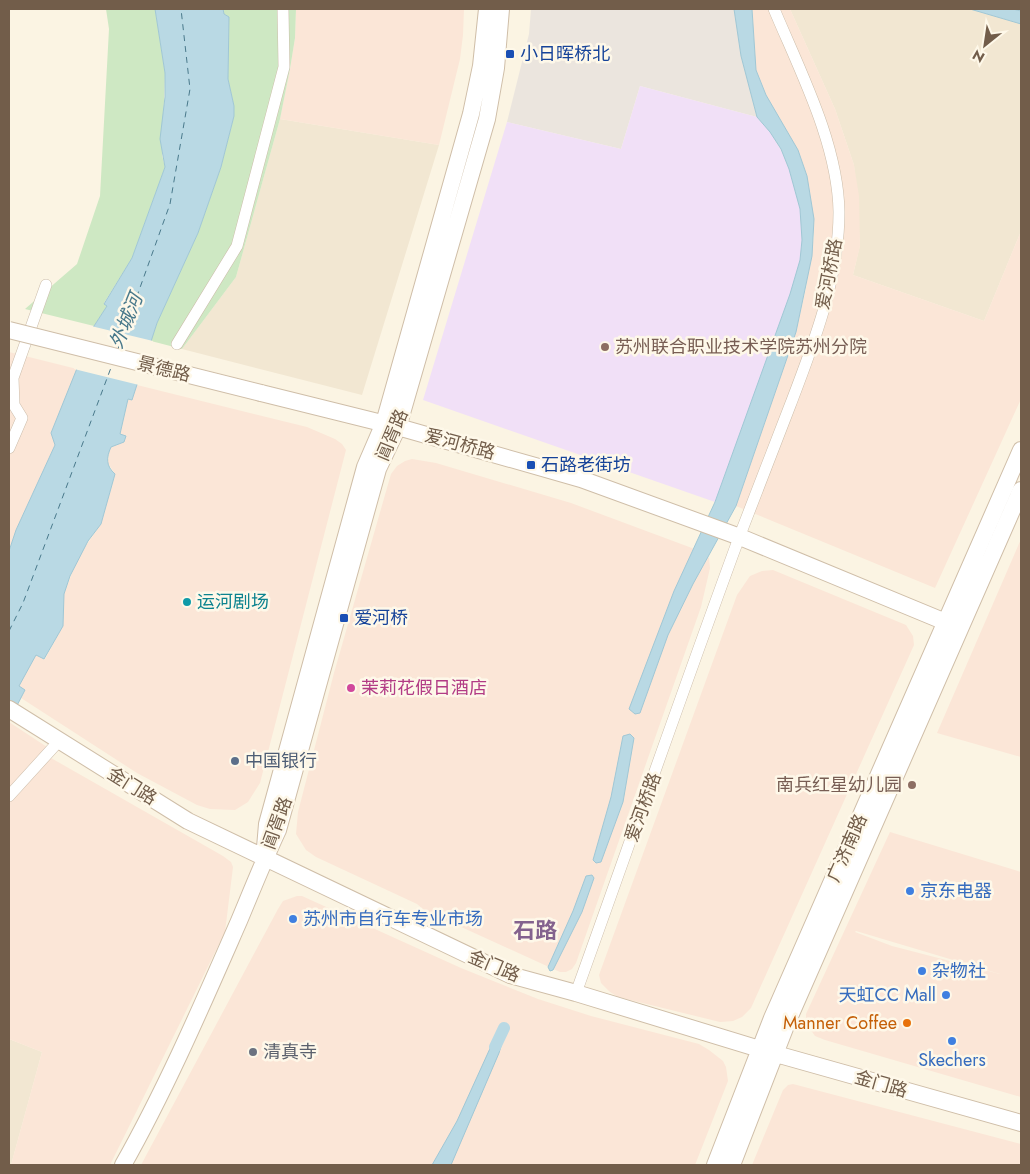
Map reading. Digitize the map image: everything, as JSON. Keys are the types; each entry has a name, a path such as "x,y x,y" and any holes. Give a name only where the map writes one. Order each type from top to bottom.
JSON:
{"main road":[{"name":"阊胥路","path":"391,425 471,114 481,66 487,9"},
{"name":"阊胥路","path":"123,1165 147,1122 240,920 265,858 267,824 365,467 391,425 487,119 496,68 501,9"},
{"name":"景德路","path":"9,330 261,394"},
{"name":"爱河桥路","path":"261,394 391,425 573,477 700,522 953,624"},
{"name":"广济南路","path":"732,1165 953,624 1021,450"},
{"name":"广济南路","path":"715,1165 760,1049 953,624 1021,490"},
{"name":"金门路","path":"9,709 176,814 504,973 776,1054 1021,1123"}],"street":[{"path":"177,344 237,246 284,67 283,9"},
{"name":"爱河桥路","path":"576,993 736,536 816,334 832,275 838,230 837,187 831,154 774,9"},
{"path":"9,448 22,418 14,406 13,378 46,285"},
{"path":"9,796 59,742"}],"shaded area":[{"path":"296,9 464,9 460,59 439,145 280,119 295,38"},
{"path":"531,9 734,9 741,56 757,117 640,86 621,149 507,122 529,34"},
{"path":"752,9 790,9 835,109 854,165 859,196 860,246 853,275 984,321 1021,231 1021,399 935,588 736,506 796,332 806,288 814,236 807,176 798,150 766,95 756,70"},
{"path":"790,9 970,9 1021,24 1021,231 984,321 853,275 860,245 854,165 835,109"},
{"name":"苏州联合职业技术学院苏州分院","path":"640,86 757,117 770,132 781,150 789,169 800,209 802,240 800,260 790,294 715,502 423,400 507,122 621,149"},
{"path":"280,119 439,145 362,395 182,349 236,277"},
{"path":"9,352 77,369 51,433 55,445 16,530 9,551"},
{"path":"137,385 307,427 335,439 346,450 260,783 248,802 235,810 210,809 197,805 137,773 21,698 25,690 18,686 36,655 45,659 63,626 64,594 78,557 101,524 115,474 108,463 109,453 111,447 124,442 125,436 120,434 128,399 132,399"},
{"path":"412,459 436,463 571,503 700,551 709,558 710,568 701,607 576,963 572,969 566,972 560,972 424,910 417,904 316,857 306,850 296,834 298,812 334,673 391,474 397,466"},
{"path":"1021,539 1021,757 937,733"},
{"path":"773,570 906,625 913,636 914,645 751,1008 742,1017 733,1021 720,1022 618,997 601,983 599,975 737,595 750,576 762,571"},
{"path":"9,722 47,747 9,789"},
{"path":"51,758 223,856 231,862 233,867 225,932 110,1165 11,1165 42,1052 9,1039 9,803 12,797"},
{"path":"890,832 1021,872 1021,1097 825,1040 815,1036 806,1023 806,1014","holes":["856,931 1000,974 892,946"]},
{"path":"302,896 461,968 538,999 591,1016 699,1044 709,1050 723,1061 728,1081 695,1165 141,1165 278,909 283,901"},
{"path":"9,1039 42,1052 11,1165 9,1165"},
{"path":"793,1084 1021,1144 1021,1165 752,1165 783,1090 788,1085"}],"green space":[{"path":"106,9 155,9 165,73 162,155 165,167 132,258 104,303 107,306 94,326 25,309 77,264 100,196 109,29"},
{"path":"223,9 296,9 295,38 280,119 236,277 182,349 151,341 157,323 198,233 221,167 234,116 234,106 228,79 229,17 224,14"}],"water":[{"name":"外城河","path":"155,9 223,9 224,14 229,17 228,79 234,106 234,116 221,167 198,233 157,323 132,400 128,399 120,434 126,436 124,442 111,447 109,451 108,465 115,474 101,524 88,541 70,576 64,594 63,626 44,659 36,655 19,686 25,690 9,721 9,551 16,530 55,445 51,433 94,326 107,306 104,304 132,258 165,167 160,139 165,97 165,73"},
{"path":"734,9 752,9 756,70 766,95 798,150 807,176 814,219 812,256 796,332 736,506 693,584 668,635 640,713 635,714 629,709 674,591 715,502 790,294 800,260 802,240 800,209 789,169 781,149 757,117 741,56"},
{"path":"970,9 1013,9 1021,11 1021,24"},
{"path":"630,734 634,738 623,802 601,862 596,863 593,860 611,797 623,736"},
{"path":"592,875 594,878 582,912 553,970 550,971 548,967 586,876"},
{"path":"502,1031 504,1036 499,1053 451,1165 432,1165 457,1121 497,1033"}],"pier":[{"path":"91,326 153,341 139,385 74,369"}],"waterway":[{"path":"495,1047 504,1028"}],"ferry route":[{"path":"118,349 170,204 190,89 181,9"},
{"path":"9,631 23,603 112,365"}],"place":[{"name":"小日晖桥北","path":"510,54"},
{"name":"苏州联合职业技术学院苏州分院","path":"605,347"},
{"name":"石路老街坊","path":"531,465"},
{"name":"运河剧场","path":"187,602"},
{"name":"爱河桥","path":"344,618"},
{"name":"茉莉花假日酒店","path":"351,688"},
{"name":"中国银行","path":"235,761"},
{"name":"南兵红星幼儿园","path":"912,785"},
{"name":"京东电器","path":"910,891"},
{"name":"苏州市自行车专业市场","path":"293,919"},
{"name":"杂物社","path":"922,971"},
{"name":"天虹CC Mall","path":"946,995"},
{"name":"Manner Coffee","path":"907,1023"},
{"name":"Skechers","path":"952,1041"},
{"name":"清真寺","path":"253,1052"}],"district":[{"name":"石路","path":"535,930"}]}
